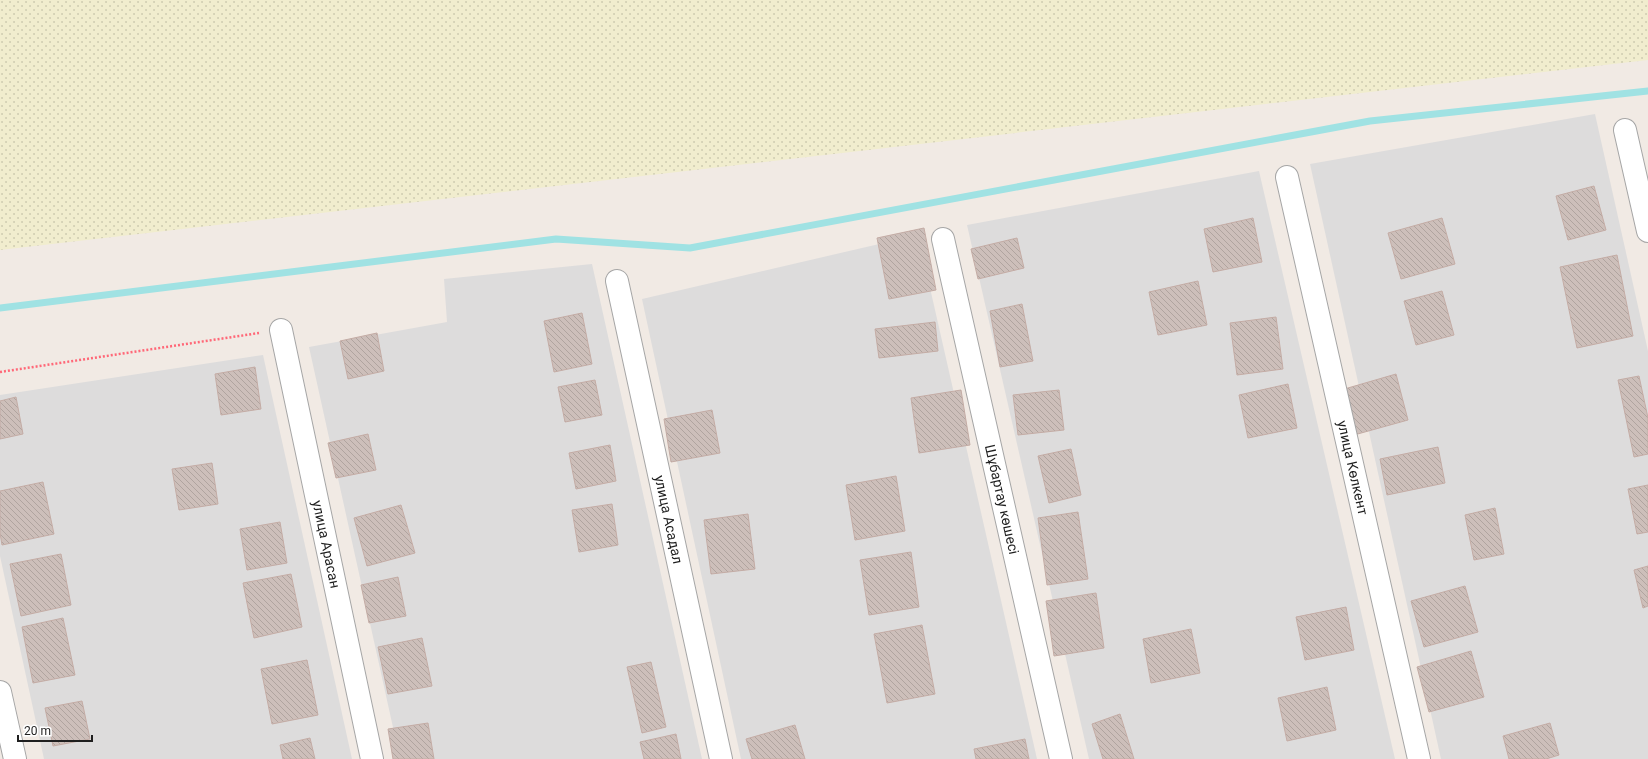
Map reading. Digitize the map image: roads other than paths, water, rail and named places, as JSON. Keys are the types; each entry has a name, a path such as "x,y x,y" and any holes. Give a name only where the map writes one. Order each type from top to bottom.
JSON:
{"street":[{"path":"1625,130 1648,230"},
{"name":"улица Көлкент","path":"1287,177 1419,759"},
{"name":"Шұбартау көшесі","path":"943,240 1061,759"},
{"name":"улица Асадал","path":"616,281 720,759"},
{"name":"улица Арасан","path":"281,330 372,759"},
{"path":"0,692 15,759"}],"waterway":[{"path":"0,308 556,239 690,248 1370,121 1648,91"}]}
